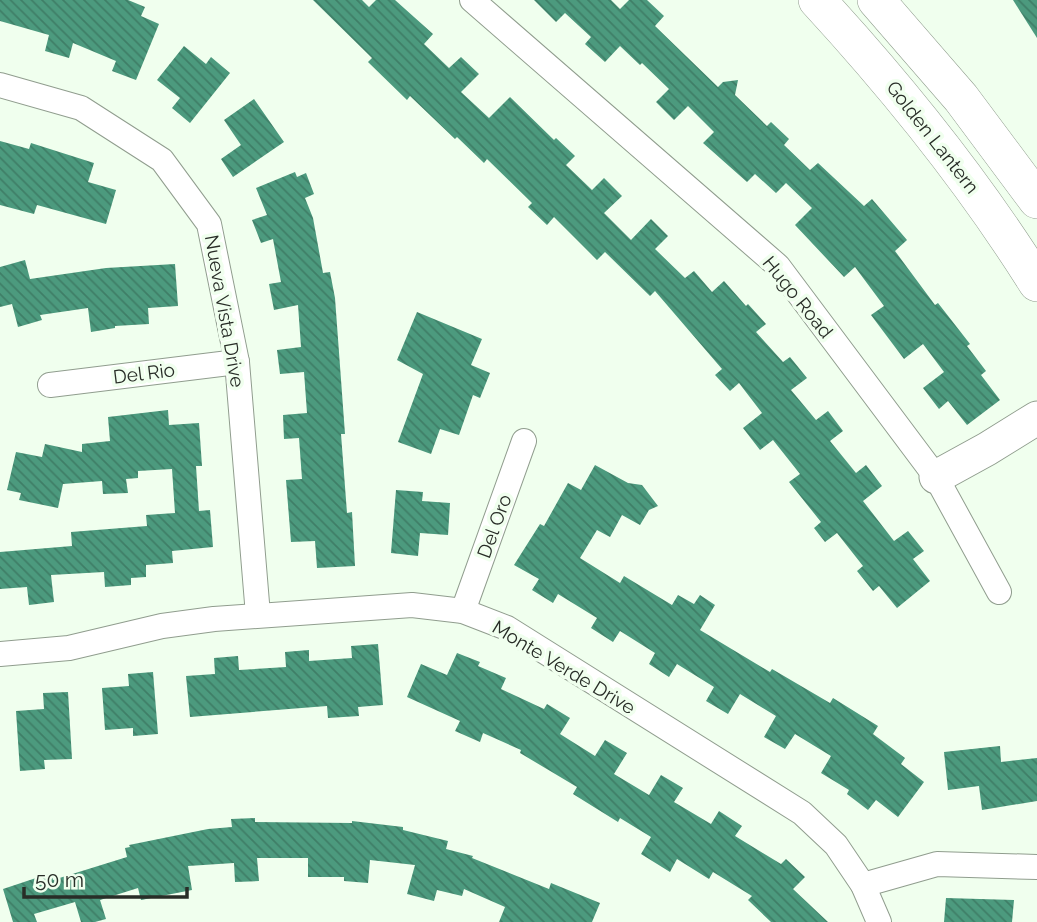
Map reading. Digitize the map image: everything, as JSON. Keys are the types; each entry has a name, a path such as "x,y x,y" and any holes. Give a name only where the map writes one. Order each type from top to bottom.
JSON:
{"main road":[{"name":"Golden Lantern","path":"817,0 913,108 972,186 1037,283"},
{"path":"876,0 961,98 1037,200"}],"street":[{"name":"Hugo Road","path":"472,0 778,266 936,477 999,592"},
{"name":"Nueva Vista Drive","path":"0,85 81,108 162,160 209,225 237,362 258,615"},
{"name":"Del Rio","path":"50,385 237,362"},
{"path":"936,477 1037,418"},
{"name":"Del Oro","path":"463,611 524,442"},
{"name":"Monte Verde Drive","path":"0,654 69,648 162,626 258,615 412,605 463,611 507,628 802,813 836,845 863,885 879,922"},
{"path":"863,885 937,864 1037,867"}],"building":[{"path":"0,0 128,0 145,7 141,16 159,24 136,80 112,71 116,61 73,43 69,58 45,51 49,35 0,21"},
{"path":"313,0 362,0 369,7 376,0 395,0 433,34 424,44 449,68 461,57 479,74 461,92 489,118 510,97 554,140 556,138 575,156 566,165 592,190 604,178 622,196 604,213 631,240 651,219 668,236 655,249 685,278 694,271 712,292 724,281 766,324 756,332 783,362 790,357 807,378 791,390 816,420 828,411 843,431 830,441 856,473 866,465 882,486 863,501 894,541 908,531 924,551 913,559 930,581 897,608 879,586 873,591 857,571 863,566 837,533 825,542 814,528 821,522 789,482 800,474 773,440 760,450 743,428 762,413 739,383 730,391 715,375 722,369 655,291 650,296 605,252 597,260 554,217 547,225 528,207 532,203 487,159 484,163 410,96 407,100 368,62 372,58"},
{"path":"534,0 611,0 620,9 629,0 647,0 664,16 655,26 718,87 723,82 738,80 735,95 767,126 771,122 789,139 784,145 810,170 818,163 864,206 872,199 907,240 895,251 935,305 938,303 970,344 967,346 986,371 981,375 1000,400 967,425 948,401 939,409 923,388 944,372 923,344 904,359 871,315 884,306 855,267 844,277 795,225 812,208 786,183 776,193 755,174 747,182 703,143 714,132 688,106 674,120 656,102 669,89 642,63 640,65 620,46 605,62 585,44 591,37 565,13 556,22"},
{"path":"1013,0 1037,0 1037,38"},
{"path":"184,46 206,64 211,57 230,73 190,123 172,108 180,98 157,80"},
{"path":"254,99 284,142 233,177 221,159 241,145 224,120"},
{"path":"0,141 29,149 31,143 94,163 88,182 116,190 106,224 37,205 34,214 0,205"},
{"path":"295,172 297,177 306,173 314,194 305,198 313,218 323,273 330,272 335,298 345,434 341,434 347,513 352,512 355,566 317,568 315,541 291,542 286,480 302,479 299,438 284,439 283,415 307,413 304,372 280,374 277,350 301,347 298,305 274,310 269,284 281,282 273,239 261,243 252,220 267,215 256,188"},
{"path":"25,260 30,279 106,268 175,264 178,306 148,308 149,324 115,326 91,332 88,308 40,315 42,320 18,327 12,304 0,307 0,267"},
{"path":"417,312 482,339 471,365 490,373 480,398 473,395 459,435 440,429 431,454 398,442 423,374 397,360"},
{"path":"168,410 169,425 199,423 202,466 196,466 199,511 210,510 213,547 172,551 173,563 146,565 146,577 131,578 131,585 105,587 104,572 51,575 54,602 29,605 27,587 0,589 0,552 72,546 71,532 147,526 146,515 175,513 172,469 138,471 138,478 126,479 128,493 103,494 102,481 63,484 58,508 19,500 21,493 7,490 16,452 42,457 45,444 82,452 82,444 110,441 108,417"},
{"path":"595,465 628,483 642,485 658,506 649,510 640,525 622,515 610,537 597,530 580,558 620,583 624,576 672,605 678,595 694,604 700,595 715,605 700,630 770,672 772,669 830,703 833,698 878,726 873,734 905,758 901,764 924,782 898,817 876,800 868,810 847,794 849,790 821,773 831,756 795,734 785,749 764,737 776,716 740,694 728,714 706,701 714,687 677,664 669,677 649,664 655,653 620,631 613,642 591,628 597,618 558,594 553,603 532,590 539,579 514,565 540,524 544,526 568,483 581,490"},
{"path":"396,490 423,492 422,501 450,503 448,535 420,533 418,556 391,553"},
{"path":"378,644 383,705 358,707 359,716 328,718 327,706 190,717 186,676 215,674 214,658 238,656 239,670 286,667 285,652 309,650 309,661 352,658 351,646"},
{"path":"457,653 480,662 478,666 506,678 501,689 544,709 547,704 570,718 560,734 595,756 605,740 627,753 614,774 649,795 661,775 683,788 674,802 711,824 719,811 742,826 735,836 781,864 786,859 805,877 793,889 828,922 771,922 748,900 752,896 713,872 709,879 677,859 670,872 641,854 651,837 620,818 618,822 573,794 577,787 520,753 521,750 483,733 480,742 455,731 460,721 407,697 421,664 447,675"},
{"path":"153,672 158,734 133,736 133,728 105,730 102,688 129,686 128,674"},
{"path":"68,692 72,759 44,760 45,769 20,771 16,711 44,709 43,693"},
{"path":"1000,746 1001,762 1037,758 1037,801 982,810 979,786 948,790 944,752"},
{"path":"255,818 255,822 352,821 403,827 403,830 448,841 446,849 473,856 472,858 549,889 551,883 600,903 592,922 499,922 505,907 464,889 462,896 437,890 434,901 407,894 415,865 370,860 368,883 344,881 344,877 308,877 308,858 257,858 259,881 235,882 234,863 188,866 192,890 141,900 138,888 100,900 106,919 81,922 75,902 34,914 37,922 13,922 3,889 51,873 53,880 127,857 125,848 130,847 129,845 208,829 232,827 231,819"},
{"path":"946,898 1014,900 1012,922 944,922"}]}
